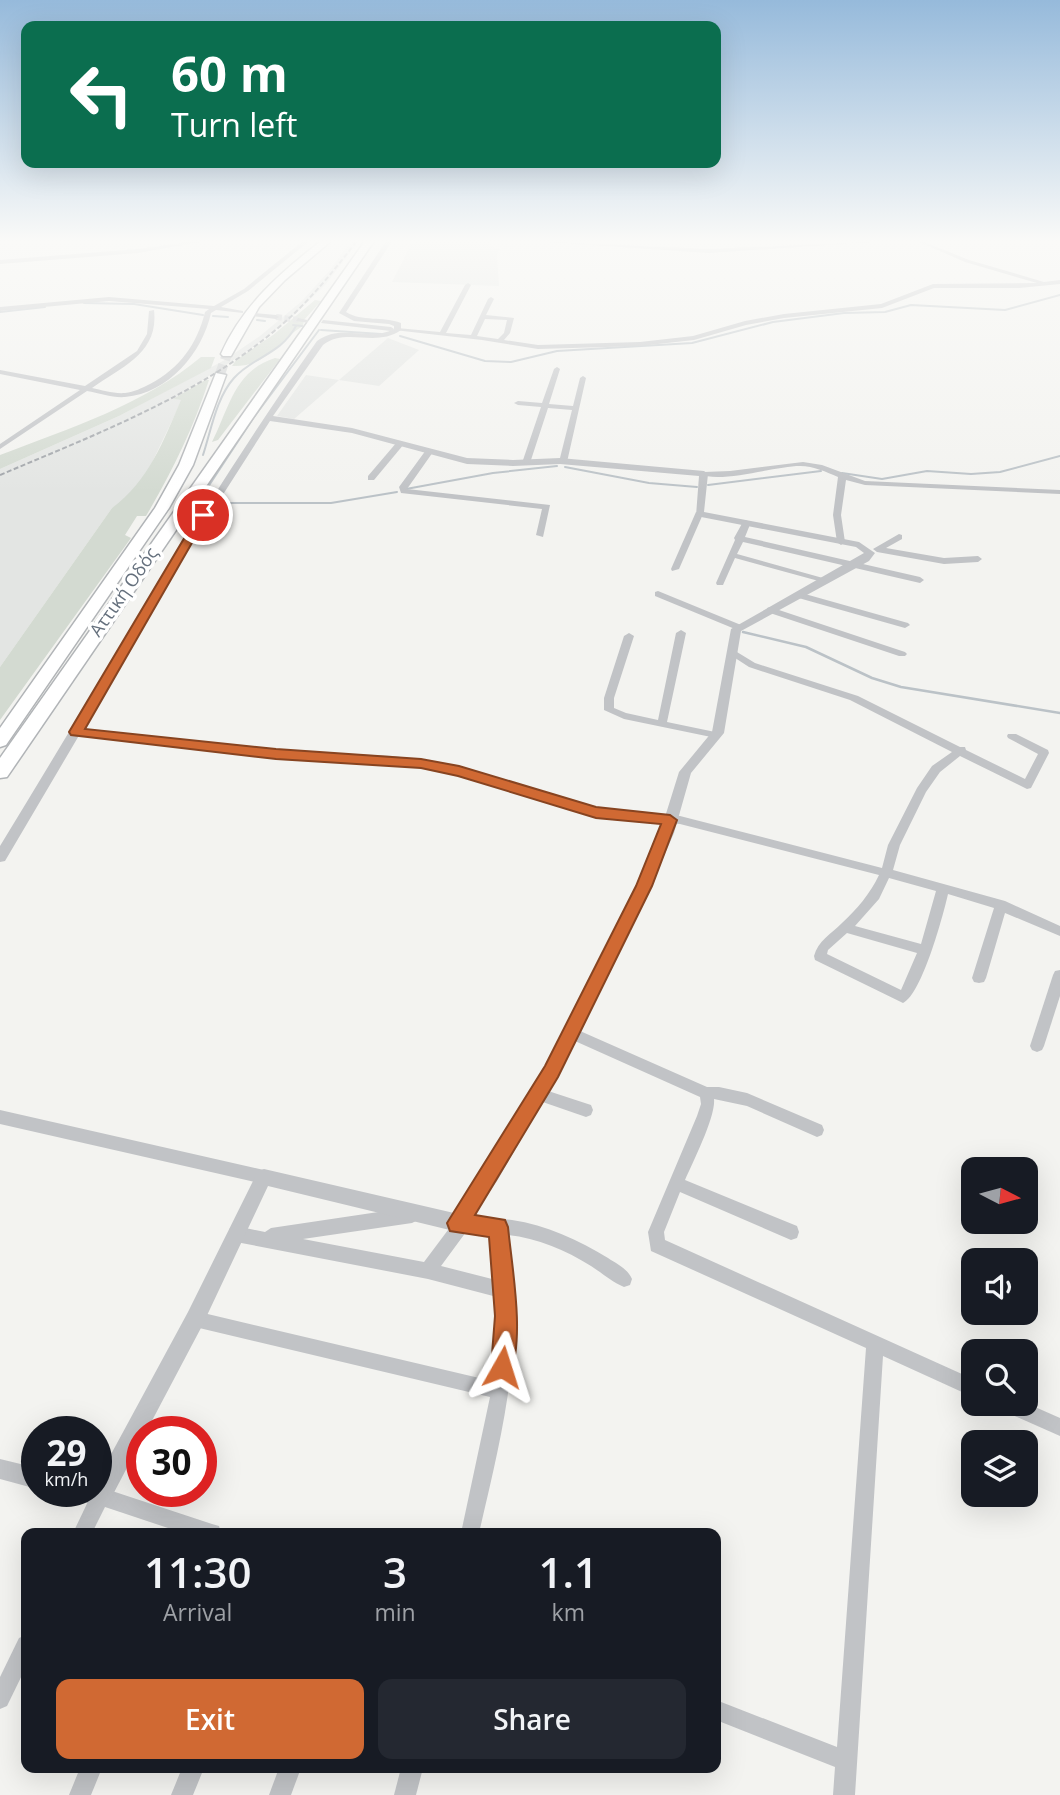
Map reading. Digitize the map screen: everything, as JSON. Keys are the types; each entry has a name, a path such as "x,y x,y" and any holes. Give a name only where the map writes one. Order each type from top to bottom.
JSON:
{"highway":[{"path":"227,354 241,325"},
{"name":"Αττική Οδός","path":"0,772 313,325"},
{"name":"Αττική Οδός","path":"0,741 168,498 197,442 220,375"}],"street":[{"path":"0,447 91,388 140,352 150,334 151,325"},
{"path":"0,372 130,396 169,376 191,357 205,325"},
{"path":"351,325 547,347 678,340 741,325"},
{"path":"393,325 394,329"},
{"path":"442,334 447,325"},
{"path":"473,337 479,325"},
{"path":"499,342 507,333 509,325"},
{"path":"0,857 190,536 323,339 337,334 372,337 389,335 394,329"},
{"path":"526,463 557,369"},
{"path":"563,462 583,378"},
{"path":"518,403 576,408"},
{"path":"270,418 339,429 467,461 563,462 729,475 801,464 820,466 842,477 877,484 1060,492"},
{"path":"371,478 400,444"},
{"path":"429,452 403,487 404,491 547,507 540,535"},
{"path":"675,569 699,514 704,474"},
{"path":"841,542 838,515 842,477"},
{"path":"699,514 745,518 874,550 944,561 978,559"},
{"path":"720,583 745,518"},
{"path":"428,1271 491,1175 539,1094 644,886 670,820 685,772 716,735 725,701 733,636 738,627 855,565 874,550 900,537"},
{"path":"738,538 920,580"},
{"path":"732,555 826,580"},
{"path":"658,594 738,627"},
{"path":"798,595 905,625"},
{"path":"770,610 902,654"},
{"path":"662,723 681,633"},
{"path":"629,636 609,698 609,710 716,735"},
{"path":"732,652 752,666 854,698 1027,785 1044,753 1012,736"},
{"path":"76,732 276,754 421,764 459,771 596,812 692,822 869,869 883,879 943,888 1001,904 1060,931"},
{"path":"943,888 910,987 903,997 820,956 822,948 845,928 883,879 894,845 920,791 936,769 961,750"},
{"path":"979,978 1001,904"},
{"path":"845,928 923,950"},
{"path":"1037,1046 1060,975"},
{"path":"571,1033 706,1093 723,1092 817,1130"},
{"path":"706,1093 708,1104 656,1232 657,1245 961,1382"},
{"path":"539,1094 586,1110"},
{"path":"0,1117 460,1224 532,1233 579,1250 624,1279"},
{"path":"112,1457 195,1319 264,1177"},
{"path":"676,1182 790,1232"},
{"path":"258,1238 420,1214"},
{"path":"471,1528 499,1391 506,1316 498,1227"},
{"path":"236,1234 428,1271 504,1290"},
{"path":"195,1319 499,1391"},
{"path":"844,1795 875,1343"},
{"path":"1035,1416 1060,1427"},
{"path":"0,1469 21,1475"},
{"path":"112,1502 183,1528"},
{"path":"83,1528 87,1507"},
{"path":"0,1699 21,1656"},
{"path":"721,1712 846,1760"},
{"path":"80,1795 89,1773"},
{"path":"182,1795 191,1773"},
{"path":"280,1795 288,1773"},
{"path":"405,1795 411,1773"}],"shaded area":[{"path":"273,325 282,325 249,350 173,399 182,400 146,475 129,497 112,508 0,667 0,469 119,416 223,361"},
{"path":"285,325 303,325 263,358 232,366 236,360"},
{"path":"388,338 419,350 379,386 339,380"},
{"path":"201,357 215,357 211,368 119,416 0,469 0,455 131,402 179,374"},
{"path":"275,358 280,359 218,440 212,442 234,393 242,382 261,364"},
{"path":"306,375 339,380 294,419 277,416"},
{"path":"209,380 189,433 146,516 137,516 125,535 131,538 0,720 0,667 112,508 125,498 145,473 181,400 173,399"}],"waterway":[{"path":"293,325 302,326"},
{"path":"400,336 485,361 511,362 557,351 692,343 762,325"},
{"path":"203,455 218,405 228,386 242,371 290,336 296,326"},
{"path":"202,496 254,417 319,330"},
{"path":"321,330 381,334"},
{"path":"842,473 882,479 927,471 971,474 1000,472 1060,456"},
{"path":"406,489 493,473 557,466"},
{"path":"565,467 649,483 697,487"},
{"path":"708,485 821,471"},
{"path":"219,503 331,503 397,492"},
{"path":"743,632 806,647 872,678 901,687 1060,713"}],"tunnel":[{"path":"220,374 227,354"}],"railway":[{"path":"0,475 113,427 186,390 255,347 282,325"}],"route":[{"path":"203,515 76,732 276,754 358,757 440,766 596,812 670,820 644,886 552,1071 491,1175 458,1223 498,1227 506,1316 502,1367"}]}
